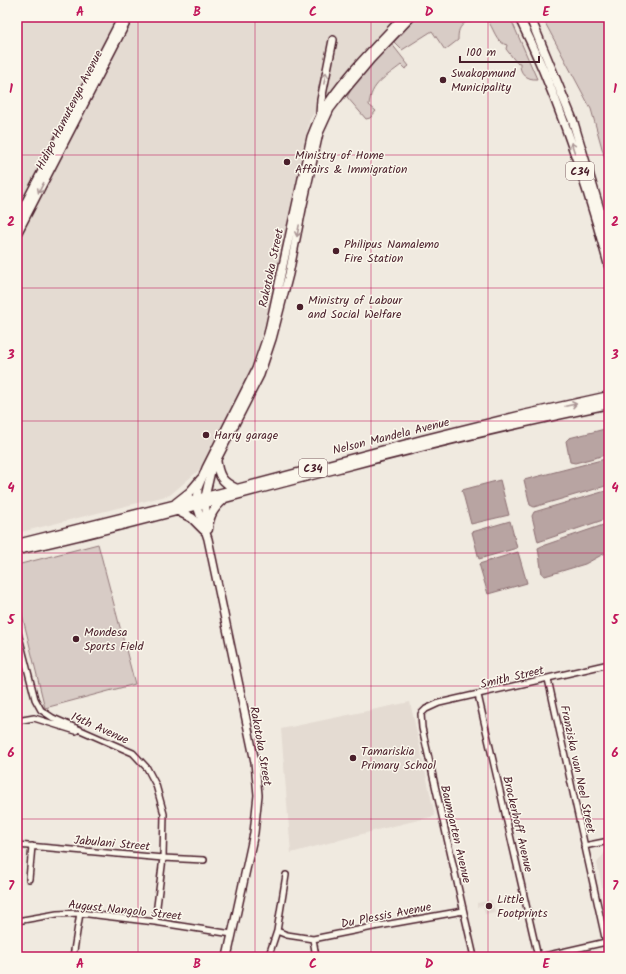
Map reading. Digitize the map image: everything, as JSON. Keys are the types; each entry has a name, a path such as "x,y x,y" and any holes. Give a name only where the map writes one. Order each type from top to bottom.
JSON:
{"main road":[{"name":"C34","path":"519,17 556,100 576,157 609,266"},
{"name":"C34","path":"530,17 573,121 609,241"},
{"name":"Nelson Mandela Avenue","path":"17,550 178,511 201,501 237,490 422,440 609,396"},
{"name":"Nelson Mandela Avenue","path":"17,544 170,507 225,498 421,447 609,404"},
{"path":"216,458 220,477 226,484 237,490"},
{"path":"170,507 183,498 201,479"},
{"path":"178,511 192,518 206,529 213,511 225,498"}],"street":[{"name":"Hidipo Hamutenya Avenue","path":"17,219 122,17"},
{"name":"Hidipo Hamutenya Avenue","path":"17,234 129,17"},
{"name":"Rakotoka Street","path":"227,957 254,833 258,795 255,762 198,488 201,479 256,369 268,334 312,137 320,116 329,101 344,83 403,17"},
{"name":"Rakotoka Street","path":"201,501 216,458 260,375 272,339 289,274 319,133 330,109 340,96 371,59 410,17"},
{"path":"320,116 321,100 332,40"},
{"name":"14th Avenue","path":"17,629 35,699 41,710 52,718 133,753 147,768 156,785 164,814 163,858 155,922"},
{"name":"Smith Street","path":"421,714 426,709 439,703 609,664"},
{"name":"Franziska van Neel Street","path":"548,679 609,956"},
{"name":"Brockerhoff Avenue","path":"478,695 539,957"},
{"name":"Baumgarten Avenue","path":"421,714 422,728 474,957"},
{"path":"17,721 34,718 96,738"},
{"path":"584,846 609,841"},
{"name":"Jabulani Street","path":"17,845 163,858 204,860"},
{"path":"28,880 32,846"},
{"path":"269,955 277,931 286,875"},
{"name":"Du Plessis Avenue","path":"277,931 286,935 313,939 463,910"},
{"path":"74,957 80,913"},
{"name":"August Nangolo Street","path":"17,921 56,914 80,913 155,922 232,934"},
{"path":"313,939 316,957"},
{"path":"539,957 606,942"}],"shaded area":[{"path":"17,17 395,17 326,97 310,119 272,297 254,363 199,470 170,495 17,533"},
{"path":"417,17 510,17 537,79 527,77 522,73 520,63 516,62 506,49 507,45 497,38 491,26 484,19 466,22 459,30 458,40 445,50 432,31 402,50 394,42"},
{"path":"542,17 609,17 609,173 591,109"},
{"path":"391,43 409,66 405,69 401,65 376,86 370,97 369,105 376,111 370,118 366,119 347,97 356,81"},
{"path":"609,428 609,454 575,463 570,462 566,441 569,438"},
{"path":"609,458 609,485 534,507 530,505 524,480"},
{"path":"500,480 509,515 471,524 462,490"},
{"path":"609,490 609,518 538,542 532,516 534,512"},
{"path":"510,521 517,548 479,559 472,532"},
{"path":"609,523 609,551 585,564 545,576 542,574 538,548"},
{"name":"Mondesa Sports Field","path":"98,544 135,684 45,708 17,594 17,565"},
{"path":"518,552 527,583 488,594 479,564"},
{"name":"Tamariskia Primary School","path":"410,702 435,816 291,853 281,729"},
{"path":"609,850 609,921 597,863 606,851"},
{"name":"Little Footprints","path":"492,900 495,912 485,914 483,906 477,907 477,903"}],"place":[{"name":"Swakopmund Municipality","path":"443,80"},
{"name":"Ministry of Home Affairs & Immigration","path":"287,162"},
{"name":"Philipus Namalemo Fire Station","path":"336,251"},
{"name":"Ministry of Labour and Social Welfare","path":"300,307"},
{"name":"Harry garage","path":"206,435"},
{"name":"Mondesa Sports Field","path":"76,639"},
{"name":"Tamariskia Primary School","path":"353,758"},
{"name":"Little Footprints","path":"489,906"}]}
